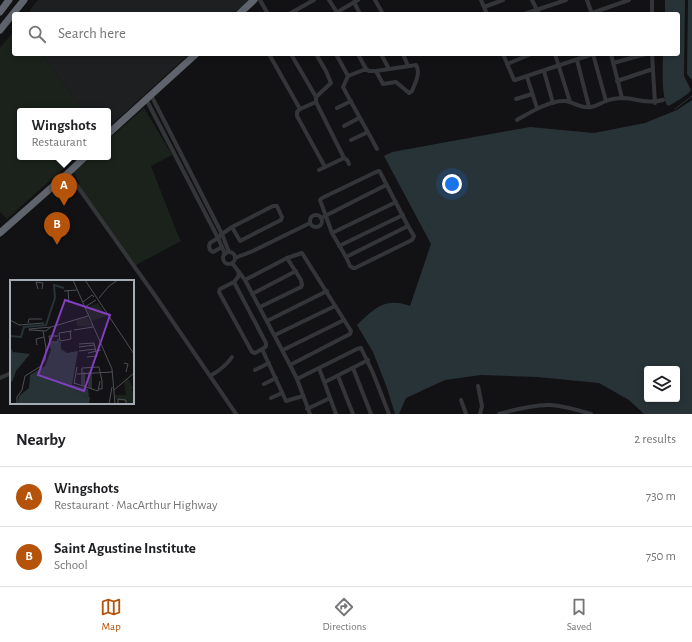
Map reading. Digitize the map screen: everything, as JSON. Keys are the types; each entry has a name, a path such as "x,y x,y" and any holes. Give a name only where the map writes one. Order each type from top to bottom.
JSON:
{"highway":[{"path":"0,12 9,0"},
{"path":"14,12 24,0"},
{"path":"241,12 254,0"},
{"path":"0,30 12,15"},
{"path":"111,131 194,56"},
{"path":"0,233 82,160"}],"street":[{"path":"260,0 267,12"},
{"path":"293,12 314,0"},
{"path":"329,0 336,12"},
{"path":"375,0 382,12"},
{"path":"481,0 486,12"},
{"path":"484,7 503,0"},
{"path":"532,0 538,12 566,0"},
{"path":"587,0 591,12"},
{"path":"597,12 629,0"},
{"path":"651,12 652,0"},
{"path":"339,12 356,1 359,12"},
{"path":"270,56 300,109"},
{"path":"292,56 316,99 344,158 349,164"},
{"path":"317,56 331,83 316,99 300,109 297,112 297,116 325,167"},
{"path":"337,56 348,76"},
{"path":"359,56 366,69 369,71 416,65 418,68 417,78 412,91 409,93 396,82 383,84 376,71"},
{"path":"382,56 389,69"},
{"path":"404,56 408,66"},
{"path":"504,56 514,80 587,56"},
{"path":"507,64 526,56"},
{"path":"556,56 570,102"},
{"path":"594,56 606,101"},
{"path":"611,56 622,98"},
{"path":"613,63 639,56"},
{"path":"652,56 655,102"},
{"path":"576,60 590,107"},
{"path":"617,80 653,68"},
{"path":"366,69 348,76 343,87 377,149"},
{"path":"544,71 553,103"},
{"path":"527,77 537,108"},
{"path":"516,99 532,94"},
{"path":"149,97 157,106 222,234 227,253"},
{"path":"149,97 151,109 222,247 227,253"},
{"path":"517,120 537,108 562,101 570,102 582,107 590,107 606,101 622,98 655,102 663,100"},
{"path":"337,108 351,102"},
{"path":"151,109 157,106"},
{"path":"344,126 359,118"},
{"path":"161,127 166,124"},
{"path":"351,140 368,132"},
{"path":"319,170 344,158"},
{"path":"184,171 189,169"},
{"path":"377,171 380,172 396,202 414,236 412,240 352,268 332,233 321,199 377,171"},
{"path":"68,173 236,414"},
{"path":"232,263 235,261 235,258 253,251 310,223 311,218 314,216 321,218 326,216 386,185"},
{"path":"332,233 396,202"},
{"path":"222,247 213,252 210,250 209,246 210,243 232,227 274,206 277,206 282,217 281,220 240,241 232,227"},
{"path":"339,246 403,215"},
{"path":"310,223 312,226 318,227 321,224 321,218"},
{"path":"346,257 408,226"},
{"path":"227,253 233,253 235,258"},
{"path":"227,253 223,258 228,264 232,263"},
{"path":"245,280 287,258 302,253 351,331 350,334 290,365"},
{"path":"260,307 301,287 301,280 287,258"},
{"path":"232,263 245,280 283,350 297,380 310,414"},
{"path":"252,294 296,271"},
{"path":"234,282 266,343 266,346 255,353 252,352 219,292 220,289 234,282 238,277 239,272"},
{"path":"268,321 327,291"},
{"path":"275,335 335,306"},
{"path":"283,350 344,320"},
{"path":"297,380 359,348 362,349 368,360 389,414"},
{"path":"262,349 286,401 303,396"},
{"path":"210,376 223,368 232,357"},
{"path":"325,382 368,360"},
{"path":"256,370 269,363"},
{"path":"319,368 336,414"},
{"path":"353,368 371,414"},
{"path":"0,378 10,373"},
{"path":"338,376 353,414"},
{"path":"264,384 276,378"},
{"path":"478,386 482,406 480,414"},
{"path":"271,398 282,393"},
{"path":"307,409 330,398"},
{"path":"462,400 466,414"},
{"path":"499,414 524,408 550,405 591,414"}],"shaded area":[{"path":"38,0 249,0 235,12 29,12"},
{"path":"665,0 685,0 684,76 691,90 668,106 663,89 663,56 680,56 680,12 665,12"},
{"path":"688,0 692,0 692,80 687,74"},
{"path":"12,33 12,56 43,56 82,108 17,108 17,160 63,160 66,166 7,219 0,212 0,48"},
{"path":"43,56 187,56 111,125 111,108 82,108"},
{"path":"692,100 692,414 644,414 629,400 599,383 537,377 481,375 445,380 406,398 399,414 395,414 373,352 357,325 375,309 385,304 399,303 410,306 431,244 384,156 392,152 530,127 594,133 645,123 677,110"},
{"path":"144,108 172,155 151,166 181,241 136,265 78,185 80,184 73,172 87,160 111,160 111,137"}],"waterway":[{"path":"675,109 692,96"}],"place":[{"name":"Wingshots","path":"64,206"},
{"name":"Saint Agustine Institute","path":"57,245"}]}
